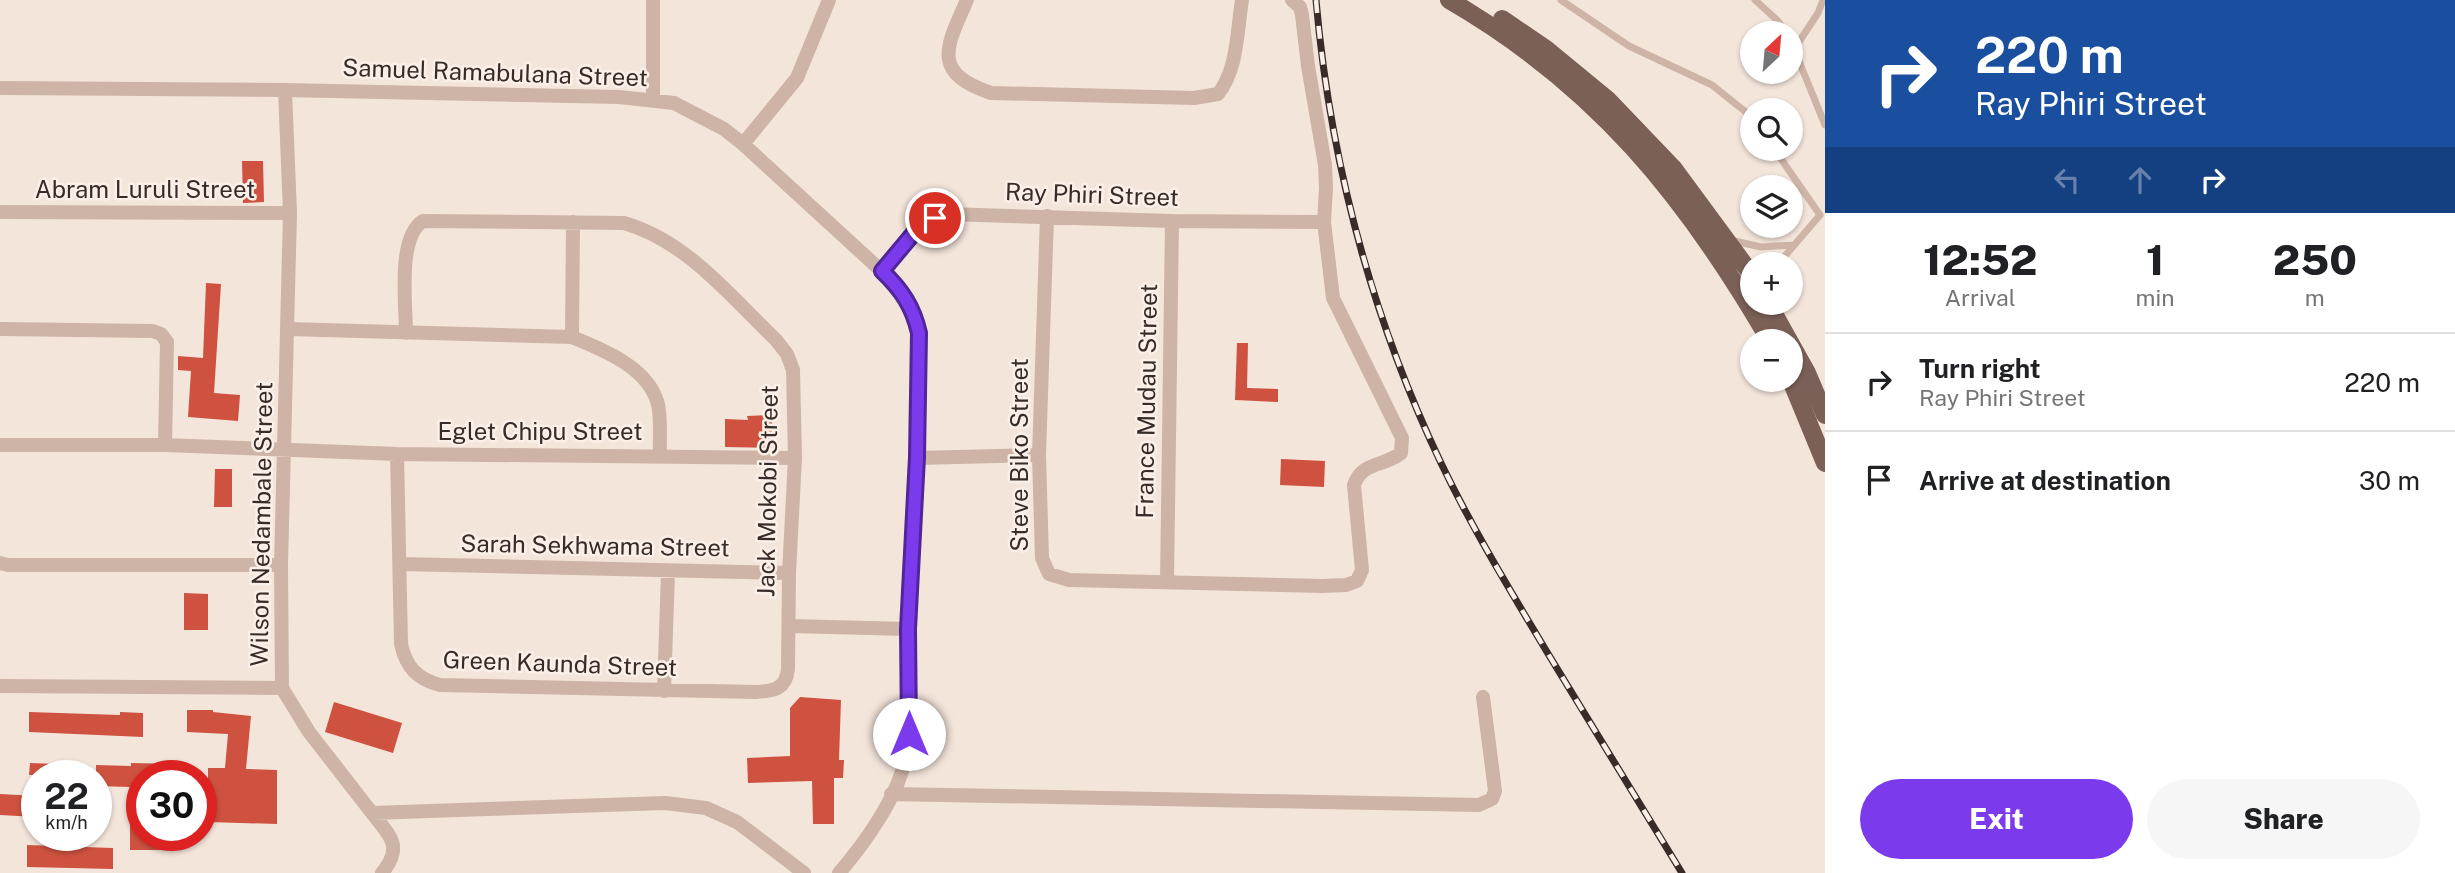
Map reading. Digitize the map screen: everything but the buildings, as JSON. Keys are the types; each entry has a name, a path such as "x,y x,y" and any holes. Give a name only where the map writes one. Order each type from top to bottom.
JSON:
{"main road":[{"path":"1449,0 1526,50 1603,114 1661,178 1740,289"},
{"path":"1472,0 1546,48 1608,100 1674,169 1740,258"},
{"path":"1775,315 1825,415"},
{"path":"1796,392 1825,463"}],"street":[{"path":"653,0 653,100"},
{"path":"743,144 797,78 829,0"},
{"path":"967,0 950,41 948,58 952,72 968,86 991,93 1194,98 1218,94 1223,87 1232,66 1242,0"},
{"path":"1167,582 1353,583 1362,570 1354,485 1357,476 1363,470 1392,460 1401,453 1402,438 1333,298 1324,222 1326,188 1323,154 1302,15 1300,7 1292,0"},
{"name":"Samuel Ramabulana Street","path":"0,88 285,90 653,100 674,103 724,129 743,144 882,271 905,296 919,333 917,457 908,629 909,734 905,760 891,794 856,853 839,873"},
{"name":"Wilson Nedambale Street","path":"285,90 290,213 281,565 282,688 309,732 391,838 394,848 392,859 382,873"},
{"name":"Abram Luruli Street","path":"0,212 290,213"},
{"name":"Ray Phiri Street","path":"882,271 918,228 946,214 1172,221 1324,222"},
{"name":"Steve Biko Street","path":"1046,216 1039,455 1042,558 1049,574 1069,580 1167,582"},
{"name":"Jack Mokobi Street","path":"406,334 406,250 413,229 428,221 624,223 646,229 694,260 776,340 787,354 793,370 795,458 789,573 790,626"},
{"name":"France Mudau Street","path":"1167,582 1172,221"},
{"path":"572,337 573,222"},
{"path":"0,329 153,331 162,334 167,342 165,445"},
{"path":"288,329 572,337 603,350 635,371 648,385 658,401 660,455"},
{"name":"Eglet Chipu Street","path":"0,445 165,445 397,454 795,458"},
{"name":"Green Kaunda Street","path":"397,454 401,644 405,659 413,671 425,681 440,685 756,692 780,688 787,677 790,626"},
{"path":"917,457 1039,455"},
{"path":"0,563 281,565"},
{"name":"Sarah Sekhwama Street","path":"400,564 789,573"},
{"path":"664,691 668,572"},
{"path":"790,626 908,629"},
{"path":"0,686 282,688"},
{"path":"891,794 1484,804 1492,799 1495,791 1483,697"},
{"path":"372,813 665,803 706,808 737,822 804,873"}],"lane":[{"path":"1561,0 1629,46 1712,85 1740,107"},
{"path":"1755,0 1778,21"},
{"path":"1803,36 1823,0"},
{"path":"1803,68 1825,125"},
{"path":"1783,161 1822,213 1789,252"},
{"path":"1727,239 1761,247 1795,245"}],"railway":[{"path":"1316,0 1332,119 1358,237 1394,352 1416,408 1453,487 1492,559 1682,873"}],"route":[{"path":"909,734 908,629 917,457 919,333 911,305 898,285 882,271 918,228 935,218"}]}
